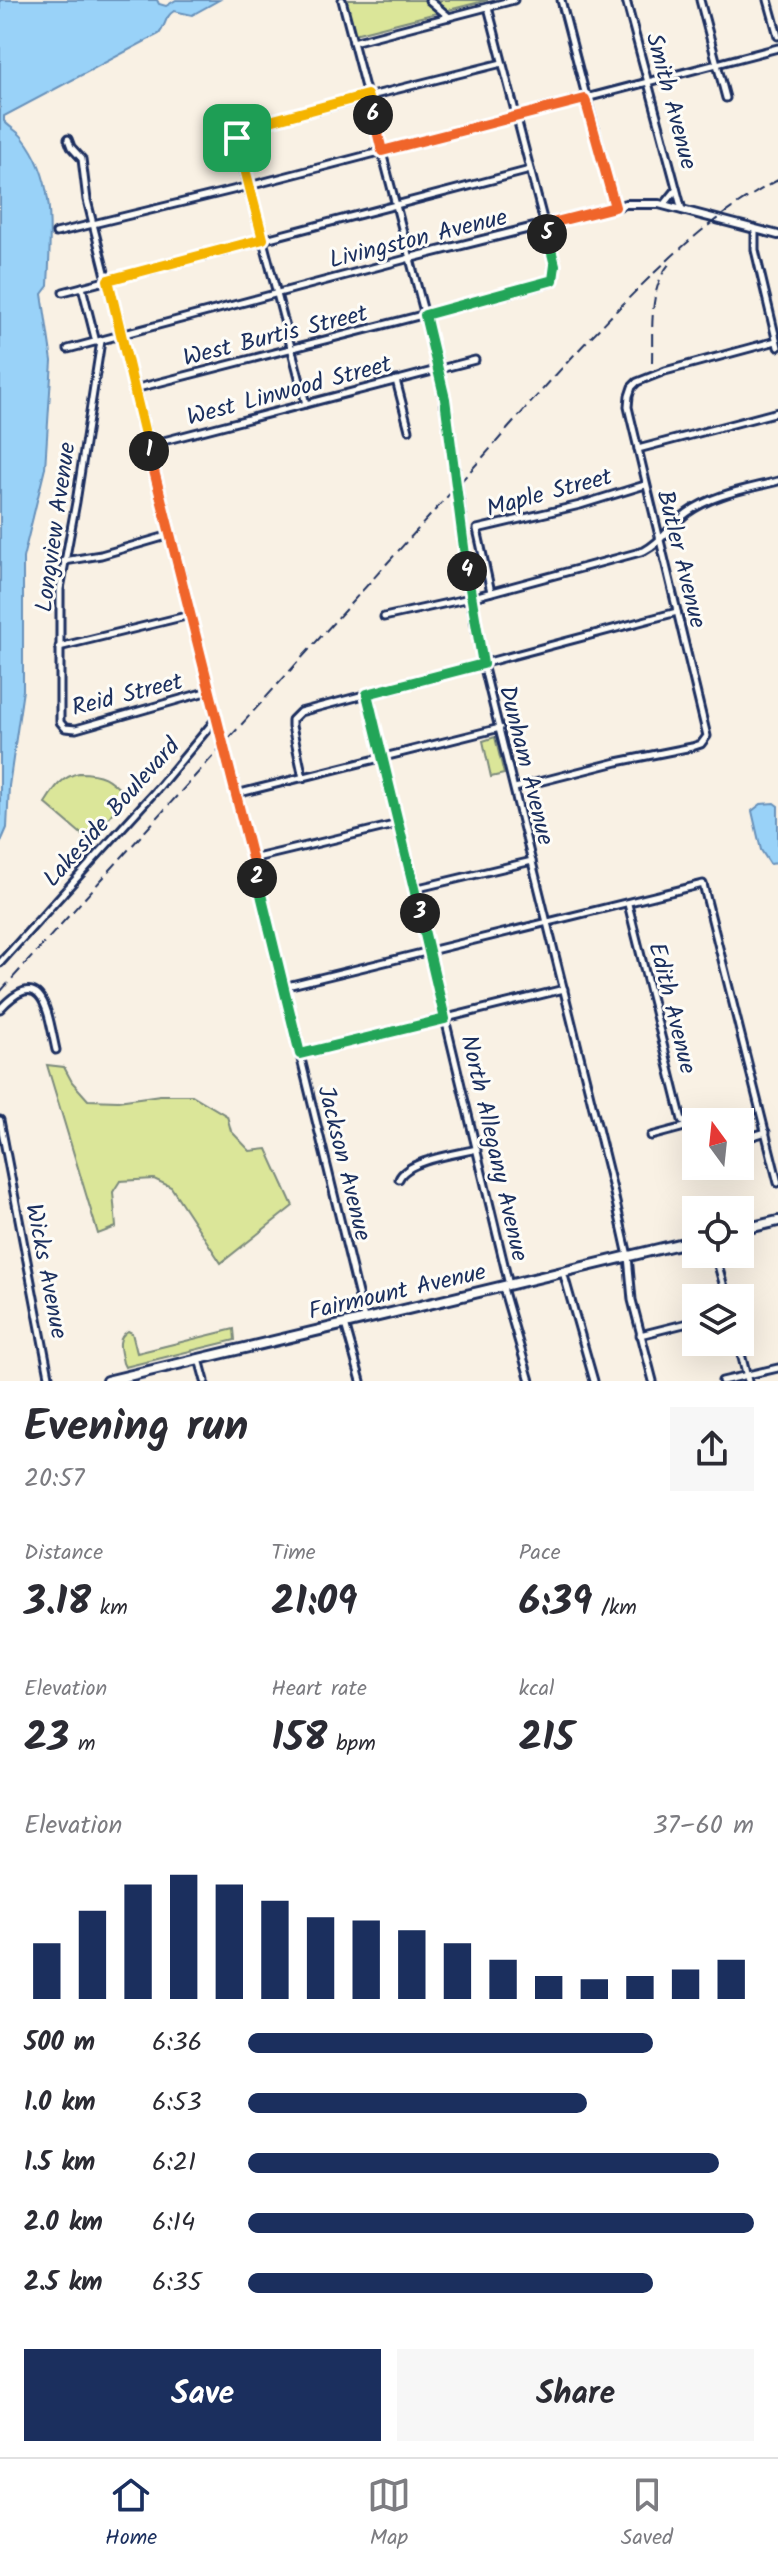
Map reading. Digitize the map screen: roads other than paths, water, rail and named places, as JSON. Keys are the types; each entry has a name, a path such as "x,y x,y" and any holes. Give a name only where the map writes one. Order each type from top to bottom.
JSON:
{"main road":[{"path":"754,1227 778,1221"},
{"name":"Fairmount Avenue","path":"107,1381 682,1243"}],"street":[{"name":"Dunham Avenue","path":"342,0 439,369 460,505 470,598 483,664 628,1256 629,1285 653,1381"},
{"path":"429,0 449,17"},
{"path":"353,42 514,0"},
{"path":"561,0 615,207"},
{"name":"Smith Avenue","path":"626,0 682,210"},
{"path":"700,0 726,98"},
{"path":"768,0 778,36"},
{"path":"488,7 544,225"},
{"path":"56,233 778,48"},
{"path":"306,404 237,142 238,134 242,129 255,125 502,63"},
{"name":"Jackson Avenue","path":"68,139 82,159 94,225 364,1318"},
{"path":"63,292 530,170"},
{"path":"664,205 677,189"},
{"name":"Livingston Avenue","path":"68,349 615,207 648,203 664,205 778,235"},
{"name":"West Burtis Street","path":"134,389 547,283 553,280 555,265 544,225"},
{"path":"755,229 755,250 777,344"},
{"path":"82,287 99,341"},
{"name":"Longview Avenue","path":"59,719 60,589 99,341"},
{"name":"Butler Avenue","path":"515,788 692,747 701,744 705,738 707,730 628,407 632,387 637,382 665,371 777,344"},
{"name":"West Linwood Street","path":"148,445 475,360"},
{"path":"396,380 409,430"},
{"path":"638,449 778,412"},
{"path":"384,617 470,598 644,551 704,503 778,481"},
{"name":"Maple Street","path":"491,592 477,529 580,505 645,485"},
{"path":"64,561 101,555 170,535"},
{"path":"303,778 292,726 294,716 300,712 677,612"},
{"path":"59,647 190,615"},
{"name":"Reid Street","path":"59,719 65,728 76,729 209,691"},
{"name":"North Allegany Avenue","path":"367,694 530,1381"},
{"name":"Lakeside Boulevard","path":"0,963 160,786 216,719"},
{"path":"236,794 500,728"},
{"path":"252,859 398,824"},
{"path":"414,889 532,861"},
{"path":"283,987 703,884 778,1183"},
{"name":"Edith Avenue","path":"628,904 682,1111"},
{"path":"300,1054 564,989"},
{"path":"0,1009 21,991 29,990 40,997 47,1008 56,1050"},
{"name":"Wicks Avenue","path":"0,1120 50,1381"},
{"path":"651,1136 682,1124"},
{"path":"754,1136 766,1132"},
{"path":"399,1179 414,1165 477,1149"},
{"path":"563,1272 594,1381"},
{"path":"345,1323 361,1381"},
{"path":"640,1335 682,1324"},
{"path":"742,1356 748,1378"},
{"path":"199,1358 205,1381"},
{"path":"722,1381 748,1378 778,1368"}],"water":[{"path":"0,0 157,0 166,6 176,0 219,0 192,15 174,11 159,34 4,116 4,121 21,136 34,155 46,190 50,247 48,286 42,294 52,361 45,468 23,558 23,690 9,786 7,828 0,844"},
{"path":"774,803 778,806 778,863 770,864 761,850 752,811 761,804"}],"railway":[{"path":"0,992 590,338 700,232 778,180"},
{"path":"652,363 655,299 662,274 669,264"}]}
